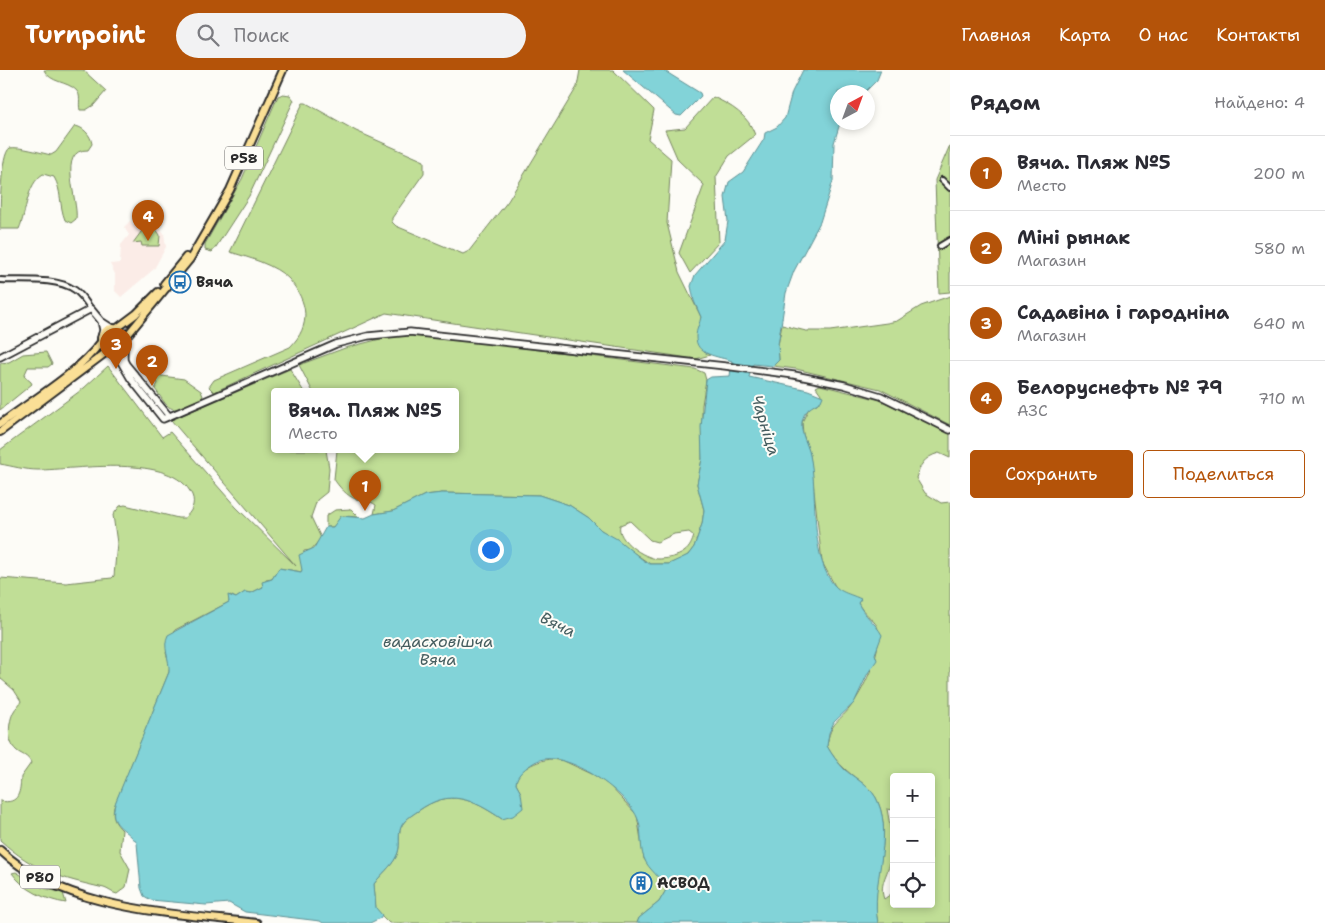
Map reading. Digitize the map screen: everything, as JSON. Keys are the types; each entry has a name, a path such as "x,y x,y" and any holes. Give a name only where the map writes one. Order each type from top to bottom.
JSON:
{"main road":[{"name":"Р58","path":"0,432 109,351 117,351 181,271 230,190 284,70"},
{"name":"Р58","path":"0,424 91,354 105,331 114,328 136,314 196,247"},
{"path":"114,328 124,341"},
{"path":"101,340 109,351"},
{"name":"Р80","path":"0,850 33,874 84,895 134,908 202,920 257,923"}],"street":[{"path":"942,180 950,188"},
{"path":"940,246 950,240"},
{"path":"0,280 48,282 66,286 79,293 101,321 114,328"},
{"path":"0,357 91,309"},
{"path":"101,321 103,330 101,340"},
{"path":"166,417 318,350 336,344 391,333 448,335 756,369 864,391 903,405 950,430"},
{"path":"124,341 124,360 126,364 166,417"},
{"path":"109,351 121,362 131,380 166,417"}],"shaded area":[{"path":"130,221 136,227 145,222 157,225 164,233 166,247 154,269 121,297 115,291 115,274 110,264 120,263 121,245 129,235 124,227"}],"green space":[{"path":"44,70 83,70 106,91 94,105 86,110 80,110 78,92 68,85 54,80"},
{"path":"580,70 613,70 654,110 648,139 671,159 667,223 679,272 701,317 704,352 710,355 696,359 386,313 214,392 209,387 214,380 290,347 302,330 305,313 303,305 300,296 289,279 269,266 230,252 303,103 356,131 424,161 424,173 392,218 392,222 396,226 463,254 469,251 508,201 577,87"},
{"path":"283,94 290,95 294,100 249,196 212,252 205,250 205,244 242,179 278,96"},
{"path":"713,97 744,117 755,135 729,156 716,177 719,242 690,273 679,253 704,185 678,160 665,130 685,128"},
{"path":"75,126 86,132 92,144 88,150 78,152 73,158 71,167 76,219 71,223 65,220 57,182 54,177 43,174 37,179 30,191 19,229 0,229 2,172 7,152 10,148 14,148 51,155 56,152"},
{"path":"950,145 950,292 939,293 935,180"},
{"path":"148,226 156,229 160,235 159,246 142,246 141,242 133,243 144,228"},
{"path":"950,296 950,425 880,389 796,369 773,366 779,360 778,345 782,325 806,331 830,331 887,323 897,321 921,306"},
{"path":"404,333 695,369 704,373 706,380 702,405 702,459 697,484 704,510 702,524 694,547 688,555 669,564 650,564 569,505 539,495 442,493 425,495 393,511 374,514 376,505 350,496 334,479 337,453 459,453 459,388 311,388 299,365 345,348","holes":["630,521 650,540 657,542 674,534 689,532 694,536 692,543 681,554 658,559 652,558 632,547 622,536 620,525"]},
{"path":"46,352 52,364 48,367 28,367 24,376 32,384 0,410 0,363 9,362 23,354"},
{"path":"143,365 162,376 184,379 201,391 203,396 182,408 172,409 165,404 155,389 158,383 140,369"},
{"path":"108,366 162,437 170,432 236,507 296,566 171,420 290,369 302,388 271,388 271,453 326,453 329,468 327,492 317,500 311,517 321,538 311,550 304,551 302,572 279,568 272,579 266,580 263,587 251,593 245,592 236,598 230,595 229,602 175,630 166,653 170,664 169,672 114,807 114,819 122,830 120,851 130,869 126,887 117,894 104,888 74,881 48,872 12,851 0,840 0,801 12,801 18,796 21,777 31,763 28,758 18,752 13,746 10,737 12,716 21,701 14,690 0,678 0,578 66,583 112,578 114,576 117,543 113,515 120,506 125,505 184,518 189,514 193,505 192,495 181,482 165,473 145,468 122,466 38,470 0,464 0,450 84,388"},
{"path":"820,385 880,400 950,434 950,458 939,453 926,459 921,465 916,478 925,493 941,503 950,502 950,923 878,923 876,893 883,847 883,831 878,802 864,784 840,765 827,746 830,731 836,722 848,711 867,678 876,655 878,635 877,626 858,603 860,599 843,594 835,586 822,562 810,455 803,434 802,422 810,406 817,404 821,394 816,387"},
{"path":"351,509 359,517 343,516 333,527 326,527 326,516 335,510"},
{"path":"551,759 564,761 594,775 609,785 637,815 644,859 666,890 659,902 639,918 637,923 389,923 376,910 374,884 396,857 399,849 401,827 408,818 430,804 451,798 461,799 481,806 502,819 521,793 516,784 519,774 534,763"},
{"path":"16,872 43,888 63,893 66,903 43,897 29,889 12,873"}],"water":[{"path":"623,70 663,70 700,93 701,96 681,116 676,115"},
{"name":"вадасховішча Вяча","path":"803,70 881,70 877,80 872,85 830,85 830,130 838,130 834,143 833,181 820,222 794,271 786,293 778,345 779,360 773,366 753,364 749,377 808,390 823,396 821,401 807,411 803,418 802,426 812,469 817,533 822,563 831,582 835,586 861,599 858,603 860,608 882,635 875,654 877,660 868,673 854,703 834,722 829,733 827,746 845,770 864,784 878,802 884,831 876,908 878,923 637,923 639,918 659,902 666,890 644,858 637,817 631,807 620,796 592,774 561,760 547,759 535,762 529,766 516,780 521,793 523,808 513,816 502,819 481,806 461,799 451,798 430,804 406,820 402,824 400,831 399,849 396,857 374,884 376,908 382,915 370,923 323,923 320,921 245,912 229,903 206,905 151,900 144,896 141,888 137,843 116,821 114,810 169,672 166,649 168,635 229,602 228,595 236,598 245,592 251,593 263,587 262,582 272,579 279,568 301,572 299,555 314,548 326,527 333,527 341,516 365,518 374,514 393,511 425,495 442,493 539,495 569,505 650,564 669,564 688,555 694,547 702,524 704,510 697,484 702,459 701,427 706,380 711,377 730,376 732,361 709,354 699,348 696,336 701,317 694,301 691,286 695,275 725,240 728,221 725,197 729,182 743,172 764,139 765,133 777,127 785,118 792,92"}],"place":[{"name":"Белоруснефть № 79","path":"148,241"},
{"name":"Вяча","path":"180,282"},
{"name":"Садавіна і гародніна","path":"116,369"},
{"name":"Міні рынак","path":"152,386"},
{"name":"Вяча. Пляж №5","path":"365,511"},
{"name":"АСВОД","path":"641,883"}],"water label":[{"name":"Чарніца","path":"766,425"}]}
